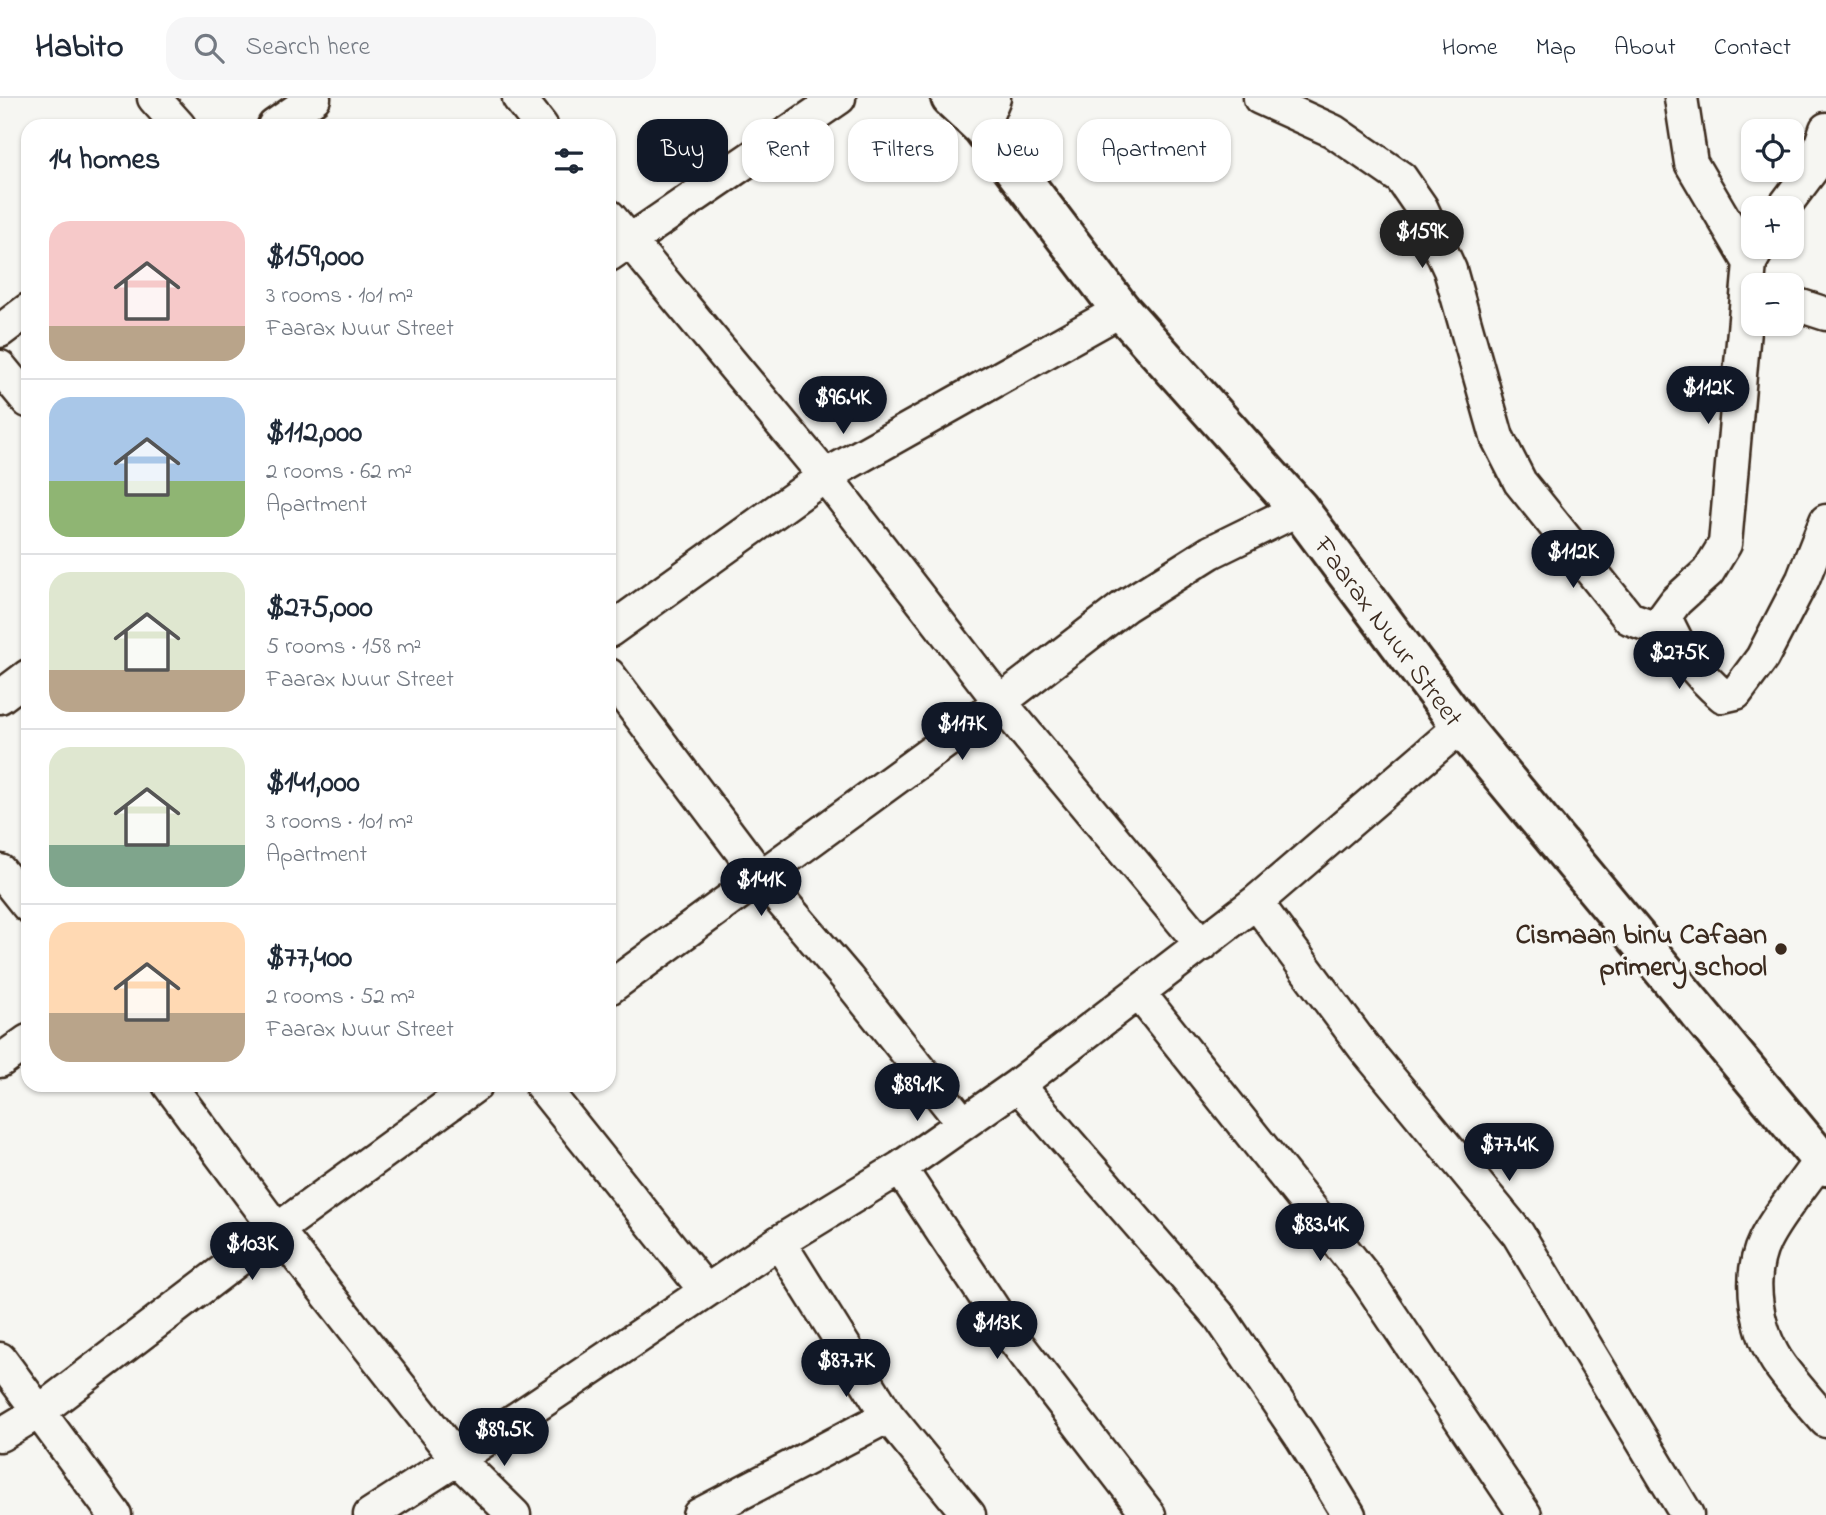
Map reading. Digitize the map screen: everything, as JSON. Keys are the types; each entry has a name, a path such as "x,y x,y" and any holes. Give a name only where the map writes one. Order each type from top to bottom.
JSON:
{"main road":[{"name":"Faarax Nuur Street","path":"951,98 988,113 1121,310 1299,509 1461,726 1823,1163"}],"street":[{"path":"154,98 173,119"},
{"path":"284,119 314,98"},
{"path":"519,98 536,119"},
{"path":"839,98 619,248 825,476 1000,702 1202,945"},
{"path":"1260,98 1333,131 1401,178 1421,207 1450,270 1497,437 1520,482 1629,618 1673,634"},
{"path":"1681,98 1691,163 1753,272 1725,544 1708,572 1676,601 1665,616 1689,663 1723,696 1737,693 1762,659 1803,579 1826,521"},
{"path":"1792,196 1813,168 1826,129"},
{"path":"1804,307 1826,314"},
{"path":"616,626 825,476 1121,310"},
{"path":"0,331 21,315"},
{"path":"0,367 21,392"},
{"path":"616,983 1000,702 1125,606 1211,552 1299,509"},
{"path":"0,697 21,681"},
{"path":"616,684 761,877 847,978 962,1123"},
{"path":"370,1515 705,1290 900,1168 1018,1085 1256,902 1461,726"},
{"path":"0,872 21,898"},
{"path":"1256,902 1363,1046 1518,1234 1687,1515"},
{"path":"1139,993 1366,1278 1525,1515"},
{"path":"0,1061 21,1046"},
{"path":"1018,1085 1220,1317 1302,1438 1349,1515"},
{"path":"174,1092 277,1230 457,1459 514,1515"},
{"path":"0,1435 40,1411 277,1230 466,1092"},
{"path":"547,1092 705,1290"},
{"path":"1823,1163 1765,1240 1754,1275 1757,1309 1773,1352 1780,1366 1826,1421"},
{"path":"900,1168 1012,1338 1149,1515"},
{"path":"779,1242 888,1416 969,1515"},
{"path":"0,1359 115,1515"},
{"path":"699,1515 888,1416"}],"place":[{"name":"Cismaan binu Cafaan primery school","path":"1781,949"}]}
